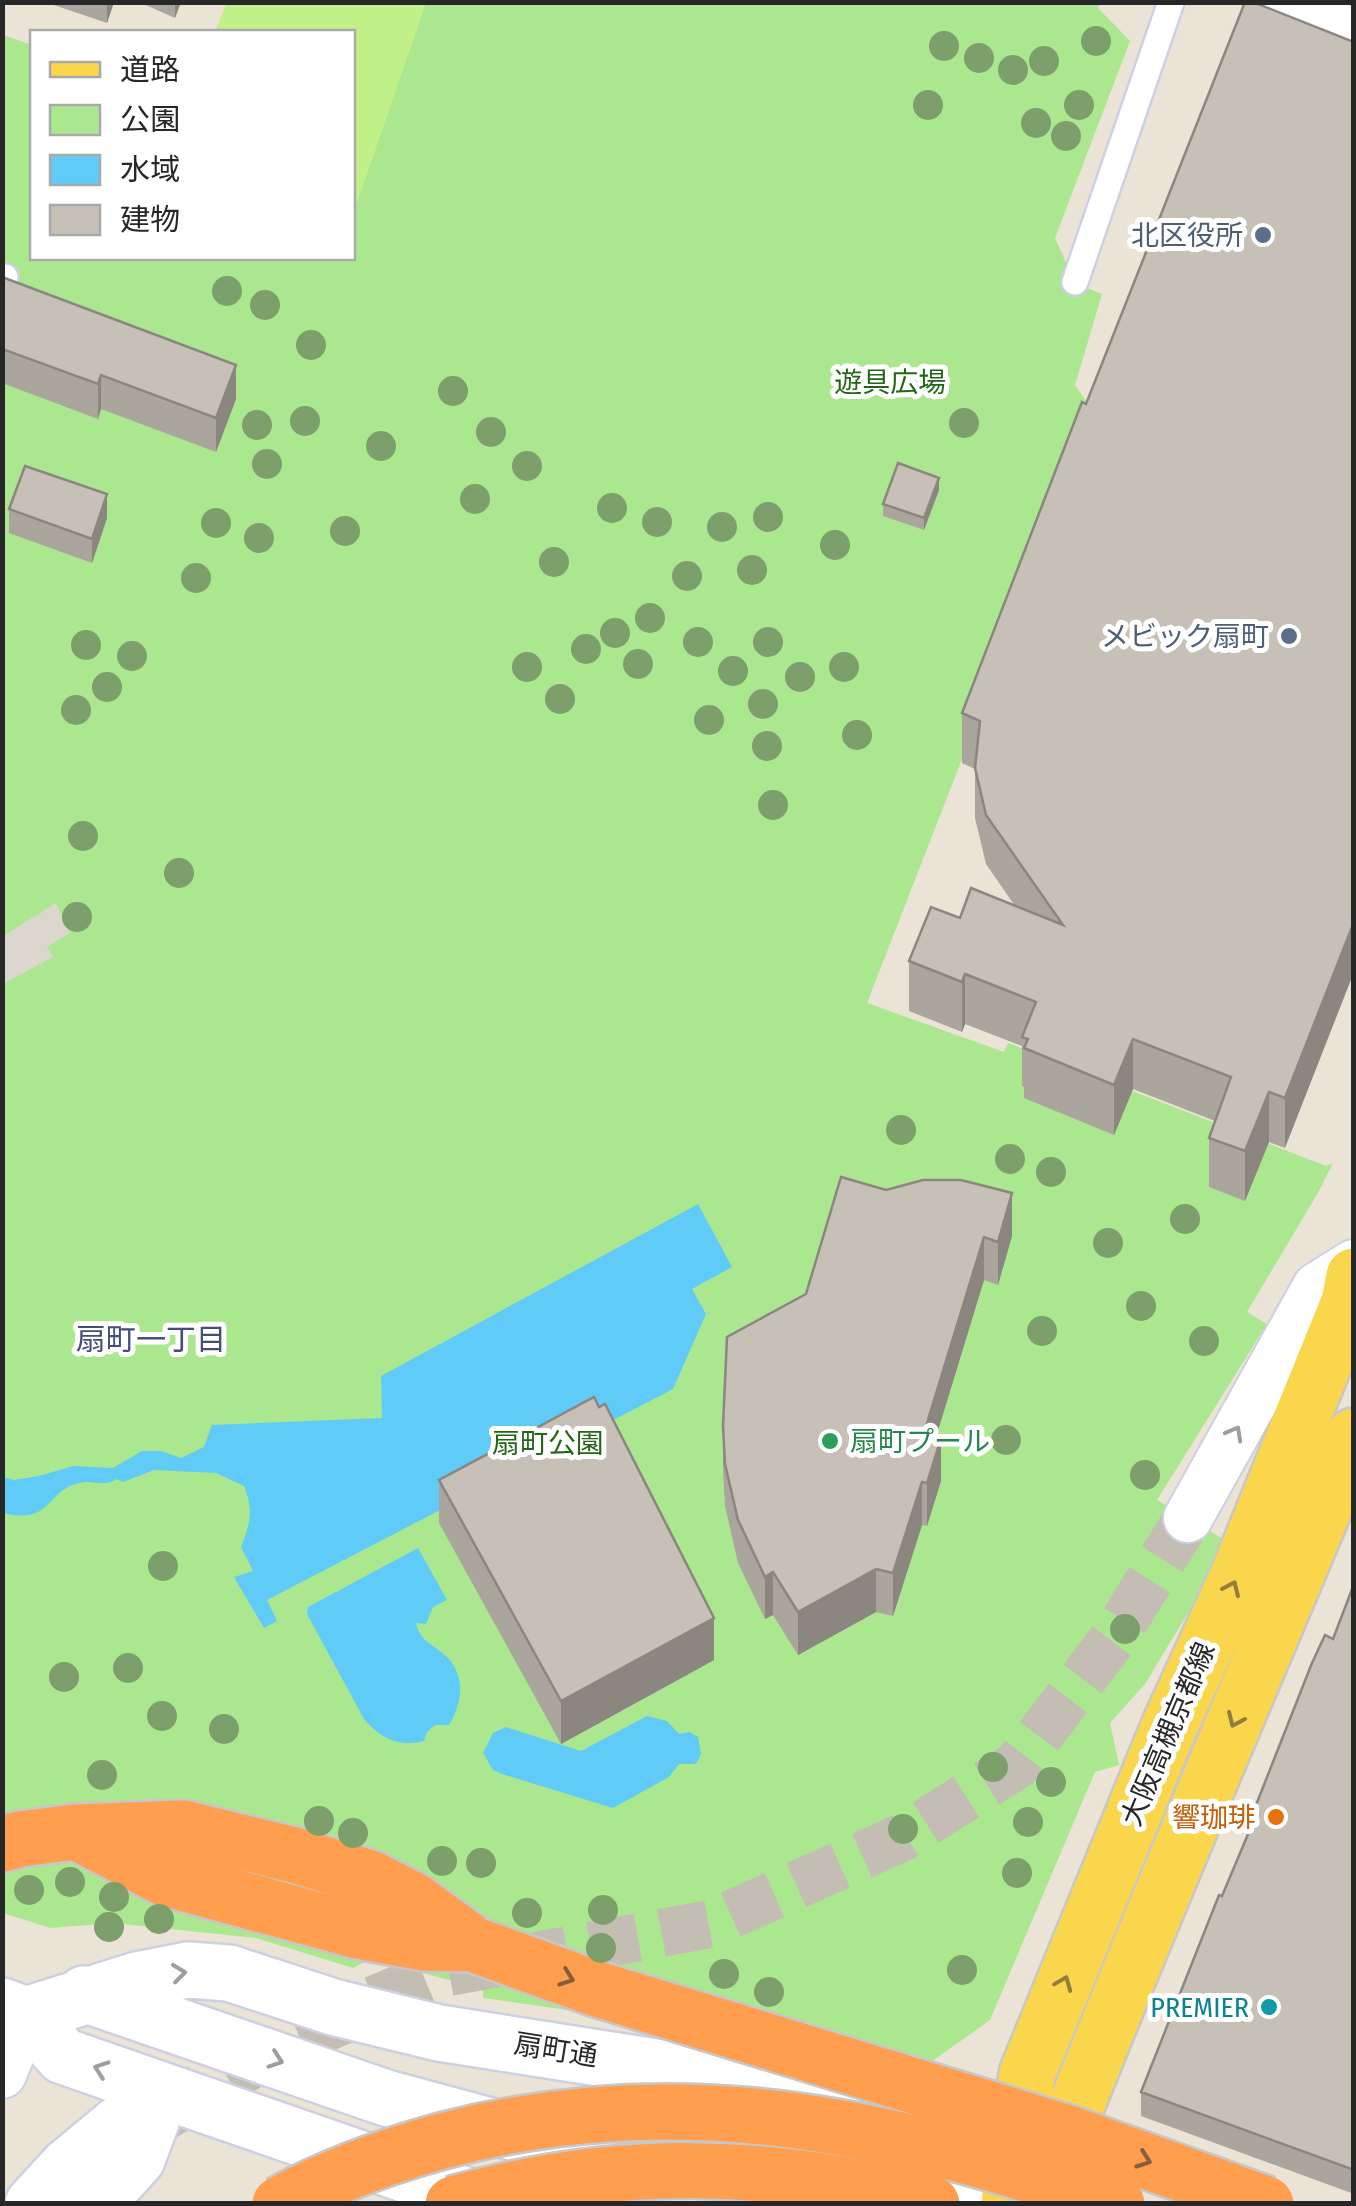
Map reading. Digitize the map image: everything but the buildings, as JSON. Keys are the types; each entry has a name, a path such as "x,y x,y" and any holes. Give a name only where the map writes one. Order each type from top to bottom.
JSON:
{"highway":[{"path":"2,1844 76,1832 360,1903 596,1989 1068,2132 1266,2204"},
{"path":"280,2204 364,2166 480,2131 539,2119 658,2110 733,2113 849,2129 1002,2166 1117,2204"},
{"path":"453,2204 597,2174 710,2169 838,2182 932,2204"}],"main road":[{"name":"大阪高槻京都線","path":"1023,2202 1027,2074 1168,1727 1253,1539 1349,1302 1354,1276"},
{"name":"大阪高槻京都線","path":"1023,2202 1070,2122 1209,1778 1264,1656 1354,1436"}],"street":[{"path":"1278,2 1354,33"},
{"path":"1188,1518 1317,1286 1354,1264"},
{"name":"扇町通","path":"14,2010 188,1970 228,1973 333,2007 422,2029 918,2108 961,2107 989,2100 1012,2088 1027,2074"},
{"path":"84,1994 386,2098 605,2156 673,2196 696,2204"},
{"path":"2,2074 14,2010"},
{"path":"14,2010 63,2056 491,2204"},
{"path":"490,2128 606,2110 699,2072"},
{"path":"33,2204 67,2167 120,2122 152,2120 138,2159 96,2204"},
{"path":"605,2156 690,2151 791,2158 1023,2202"}],"lane":[{"path":"1075,282 1171,2"}],"green space":[{"name":"扇町公園","path":"227,3 1100,3 1098,8 1130,41 1055,238 1075,283 1102,294 1075,385 1096,415 867,1003 1004,1052 1008,1043 1326,1166 1333,1163 1247,1312 1267,1324 1157,1500 1230,1543 1145,1684 1110,1723 1119,1765 1095,1772 990,2020 931,2062 483,1998 483,1989 370,1959 353,1968 256,1938 113,1923 50,1928 3,1913 3,35 30,44 30,260 355,260 355,30 216,30"},
{"path":"227,3 426,3 355,209 355,30 216,30"}],"shaded area":[{"path":"56,903 70,933 47,947 53,957 3,984 3,936"}],"water":[{"path":"698,1204 732,1267 692,1289 706,1314 673,1389 267,1600 277,1621 264,1628 234,1577 253,1571 241,1547 250,1517 247,1495 244,1486 216,1473 154,1470 123,1482 117,1479 79,1483 68,1487 40,1511 3,1513 2,1477 14,1480 73,1466 113,1468 142,1451 161,1451 181,1458 204,1447 212,1425 382,1418 381,1376"},
{"path":"418,1548 447,1600 433,1607 426,1624 416,1623 423,1637 455,1668 460,1696 449,1725 435,1725 424,1741 406,1743 383,1736 364,1719 307,1614 308,1607"},
{"path":"647,1716 667,1721 679,1734 689,1732 698,1737 701,1754 696,1764 679,1764 669,1777 613,1808 502,1774 493,1770 483,1753 493,1733 506,1727 581,1751"}],"tunnel":[{"path":"449,1972 710,1924 901,1838 1017,1765 1113,1639 1188,1518"},
{"path":"155,2118 285,2041 449,1972"}],"place":[{"name":"北区役所","path":"1263,235"},
{"name":"メビック扇町","path":"1289,636"},
{"name":"扇町プール","path":"830,1441"},
{"name":"響珈琲","path":"1276,1817"},
{"name":"PREMIER","path":"1269,2007"}],"district":[{"name":"扇町一丁目","path":"151,1340"}],"park label":[{"name":"遊具広場","path":"890,382"}]}
